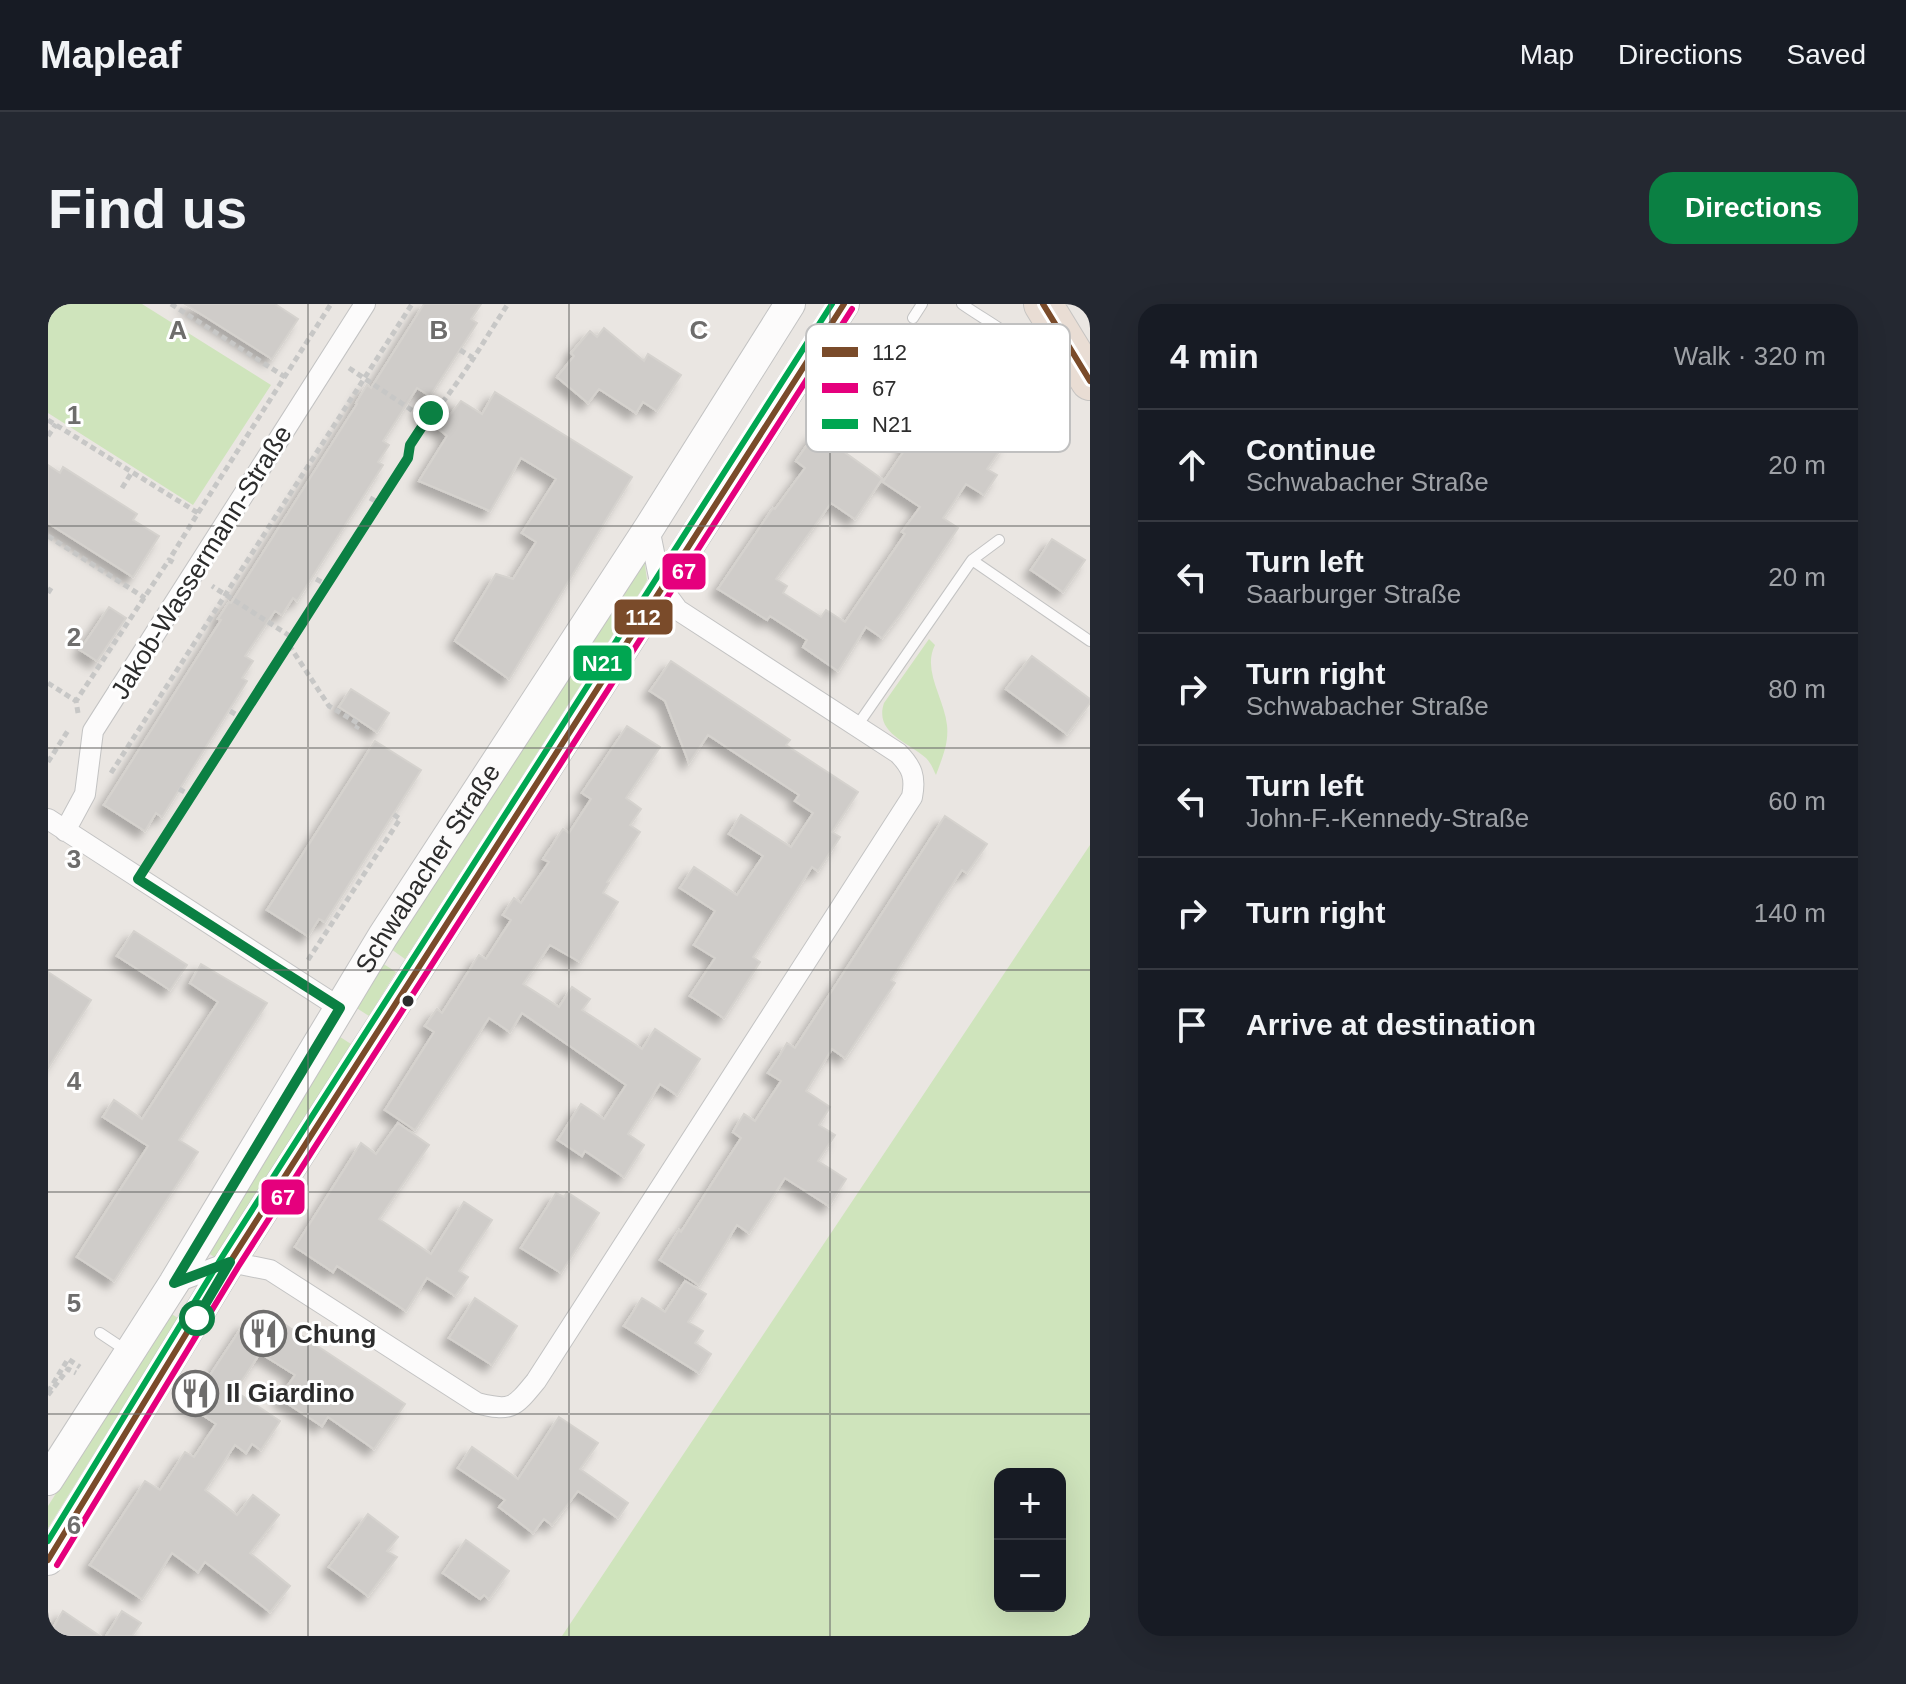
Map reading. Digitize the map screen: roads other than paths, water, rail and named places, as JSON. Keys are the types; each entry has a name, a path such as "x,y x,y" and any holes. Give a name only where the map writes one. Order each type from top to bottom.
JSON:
{"highway":[{"path":"1043,304 1055,324"},
{"path":"1070,348 1090,381"}],"main road":[{"name":"Schwabacher Straße","path":"48,1480 174,1283 383,936 649,528 790,304"},
{"name":"Schwabacher Straße","path":"830,324 844,304"},
{"name":"Schwabacher Straße","path":"48,1560 230,1262 806,361"}],"street":[{"name":"Jakob-Wassermann-Straße","path":"57,825 85,794 93,731 365,304"},
{"path":"174,1283 230,1262 270,1270 477,1403 501,1410 512,1408 545,1368 912,797 915,782 911,766 898,753 678,610 661,587 649,528"},
{"path":"57,825 340,1008"}],"lane":[{"path":"913,318 922,304"},
{"path":"962,304 991,324"},
{"path":"857,726 972,560 999,540"},
{"path":"972,560 1090,641"},
{"path":"100,1333 129,1352"}],"place":[{"name":"Chung","path":"263,1334"},
{"name":"Il Giardino","path":"195,1393"}]}
